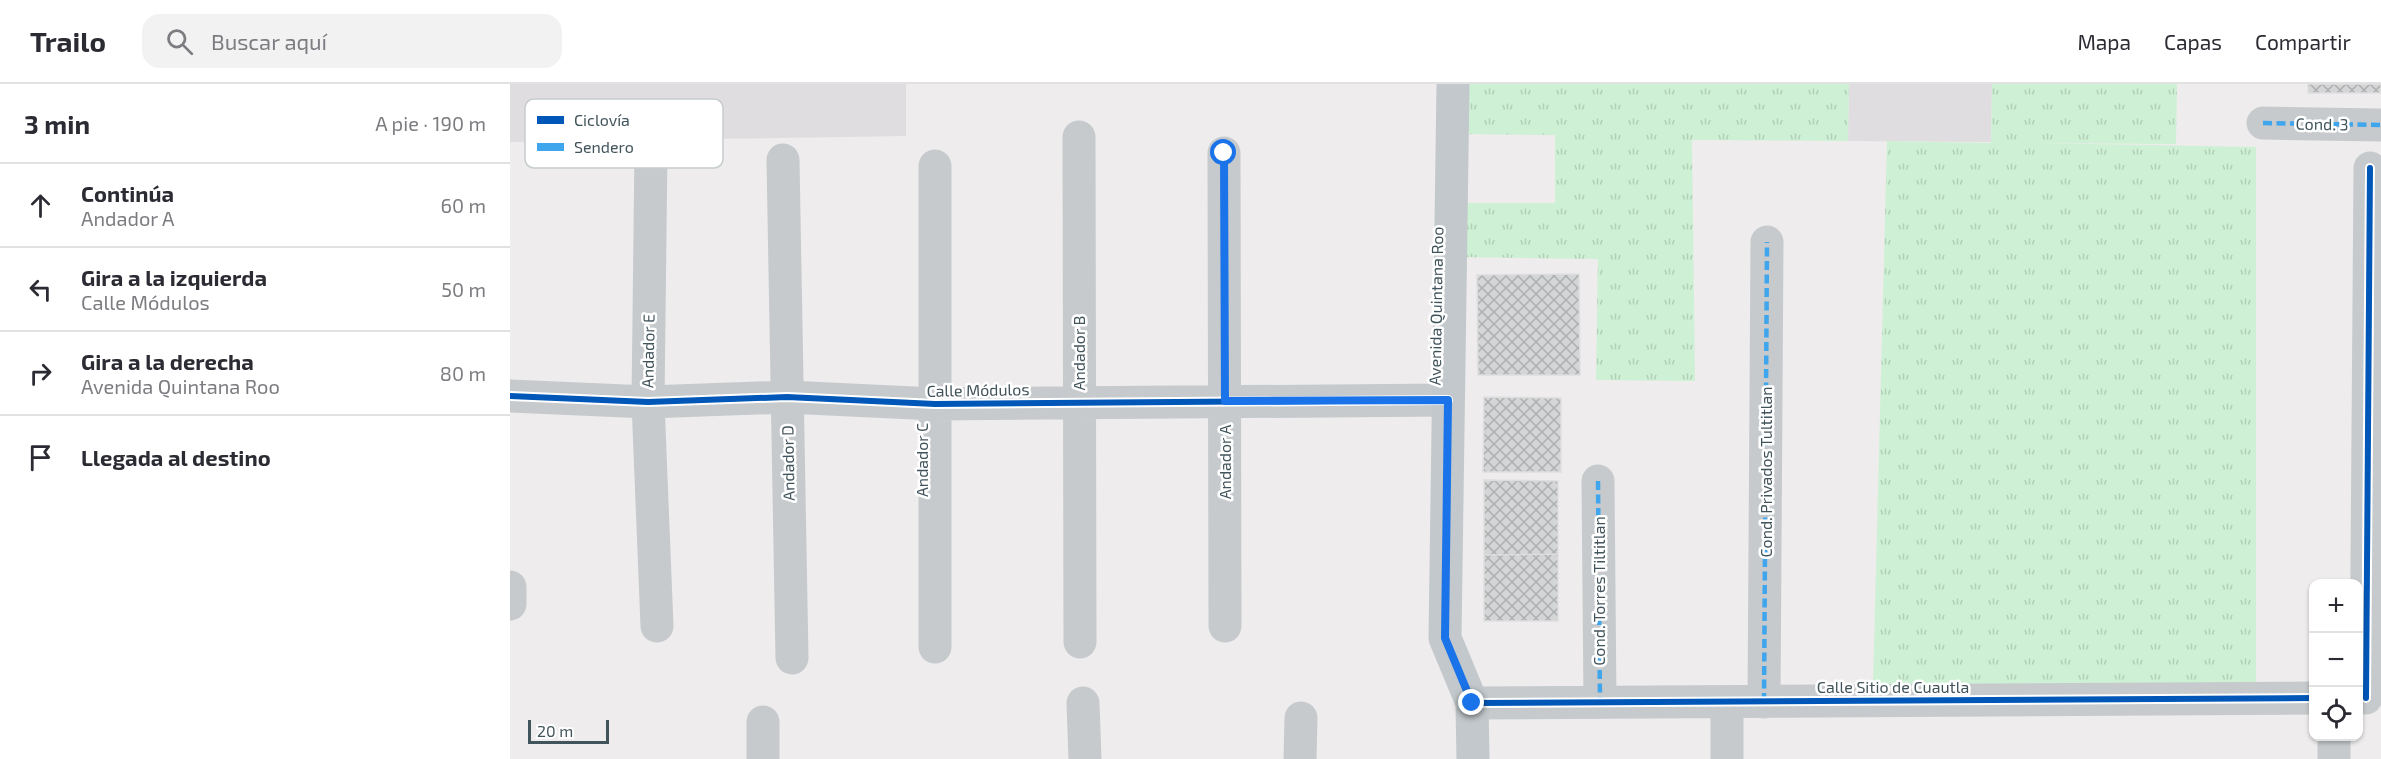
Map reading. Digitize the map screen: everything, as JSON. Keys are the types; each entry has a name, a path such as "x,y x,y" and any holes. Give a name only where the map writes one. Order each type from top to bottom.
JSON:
{"main road":[{"name":"Avenida Quintana Roo","path":"1453,84 1445,638 1472,703 1473,759"}],"street":[{"name":"Cond. 3","path":"2263,123 2381,125"},
{"name":"Andador B","path":"1079,136 1080,642"},
{"name":"Andador A","path":"1224,153 1226,626"},
{"name":"Andador D","path":"783,160 792,658"},
{"name":"Andador C","path":"935,166 935,647"},
{"name":"Andador E","path":"651,168 648,402 657,626"},
{"path":"2368,698 2370,168"},
{"name":"Cond. Privados Tultitlan","path":"1764,702 1767,242"},
{"name":"Calle Módulos","path":"510,396 648,402 787,398 935,404 1448,400"},
{"name":"Cond. Torres Tiltitlan","path":"1598,481 1600,702"},
{"path":"510,587 510,604"},
{"name":"Calle Sitio de Cuautla","path":"1472,703 2309,698"},
{"path":"1727,702 1727,759"},
{"path":"1083,703 1084,759"},
{"path":"1300,759 1301,718"},
{"path":"763,722 763,759"},
{"path":"2334,741 2334,759"}],"shaded area":[{"path":"510,84 906,84 906,136 723,139 723,99 525,99 525,142 510,142"},
{"path":"1849,84 1992,84 1991,142 1848,141"}],"green space":[{"path":"1460,84 1849,84 1848,141 1692,140 1695,381 1596,380 1598,259 1453,257 1453,203 1555,203 1555,135 1459,134"},
{"path":"1992,84 2177,84 2176,144 2034,143 2256,147 2256,699 1873,685 1887,141 1991,143"}],"building":[{"path":"2308,84 2381,84 2381,93 2308,93"},
{"path":"1579,274 1580,375 1478,375 1477,275"},
{"path":"1484,397 1561,398 1561,472 1483,472"},
{"path":"1484,480 1558,481 1558,554 1484,555"},
{"path":"1558,554 1558,621 1484,621 1484,555"}],"marked path":[{"path":"2263,123 2381,125"},
{"path":"1764,702 1767,242"},
{"path":"1598,481 1600,702"}],"cycle path":[{"path":"2366,698 2370,168"},
{"path":"510,396 648,402 787,397 935,404 1448,400"},
{"path":"1472,703 2309,698"}],"route":[{"path":"1224,153 1225,401 1448,400 1445,638 1472,703"}]}
